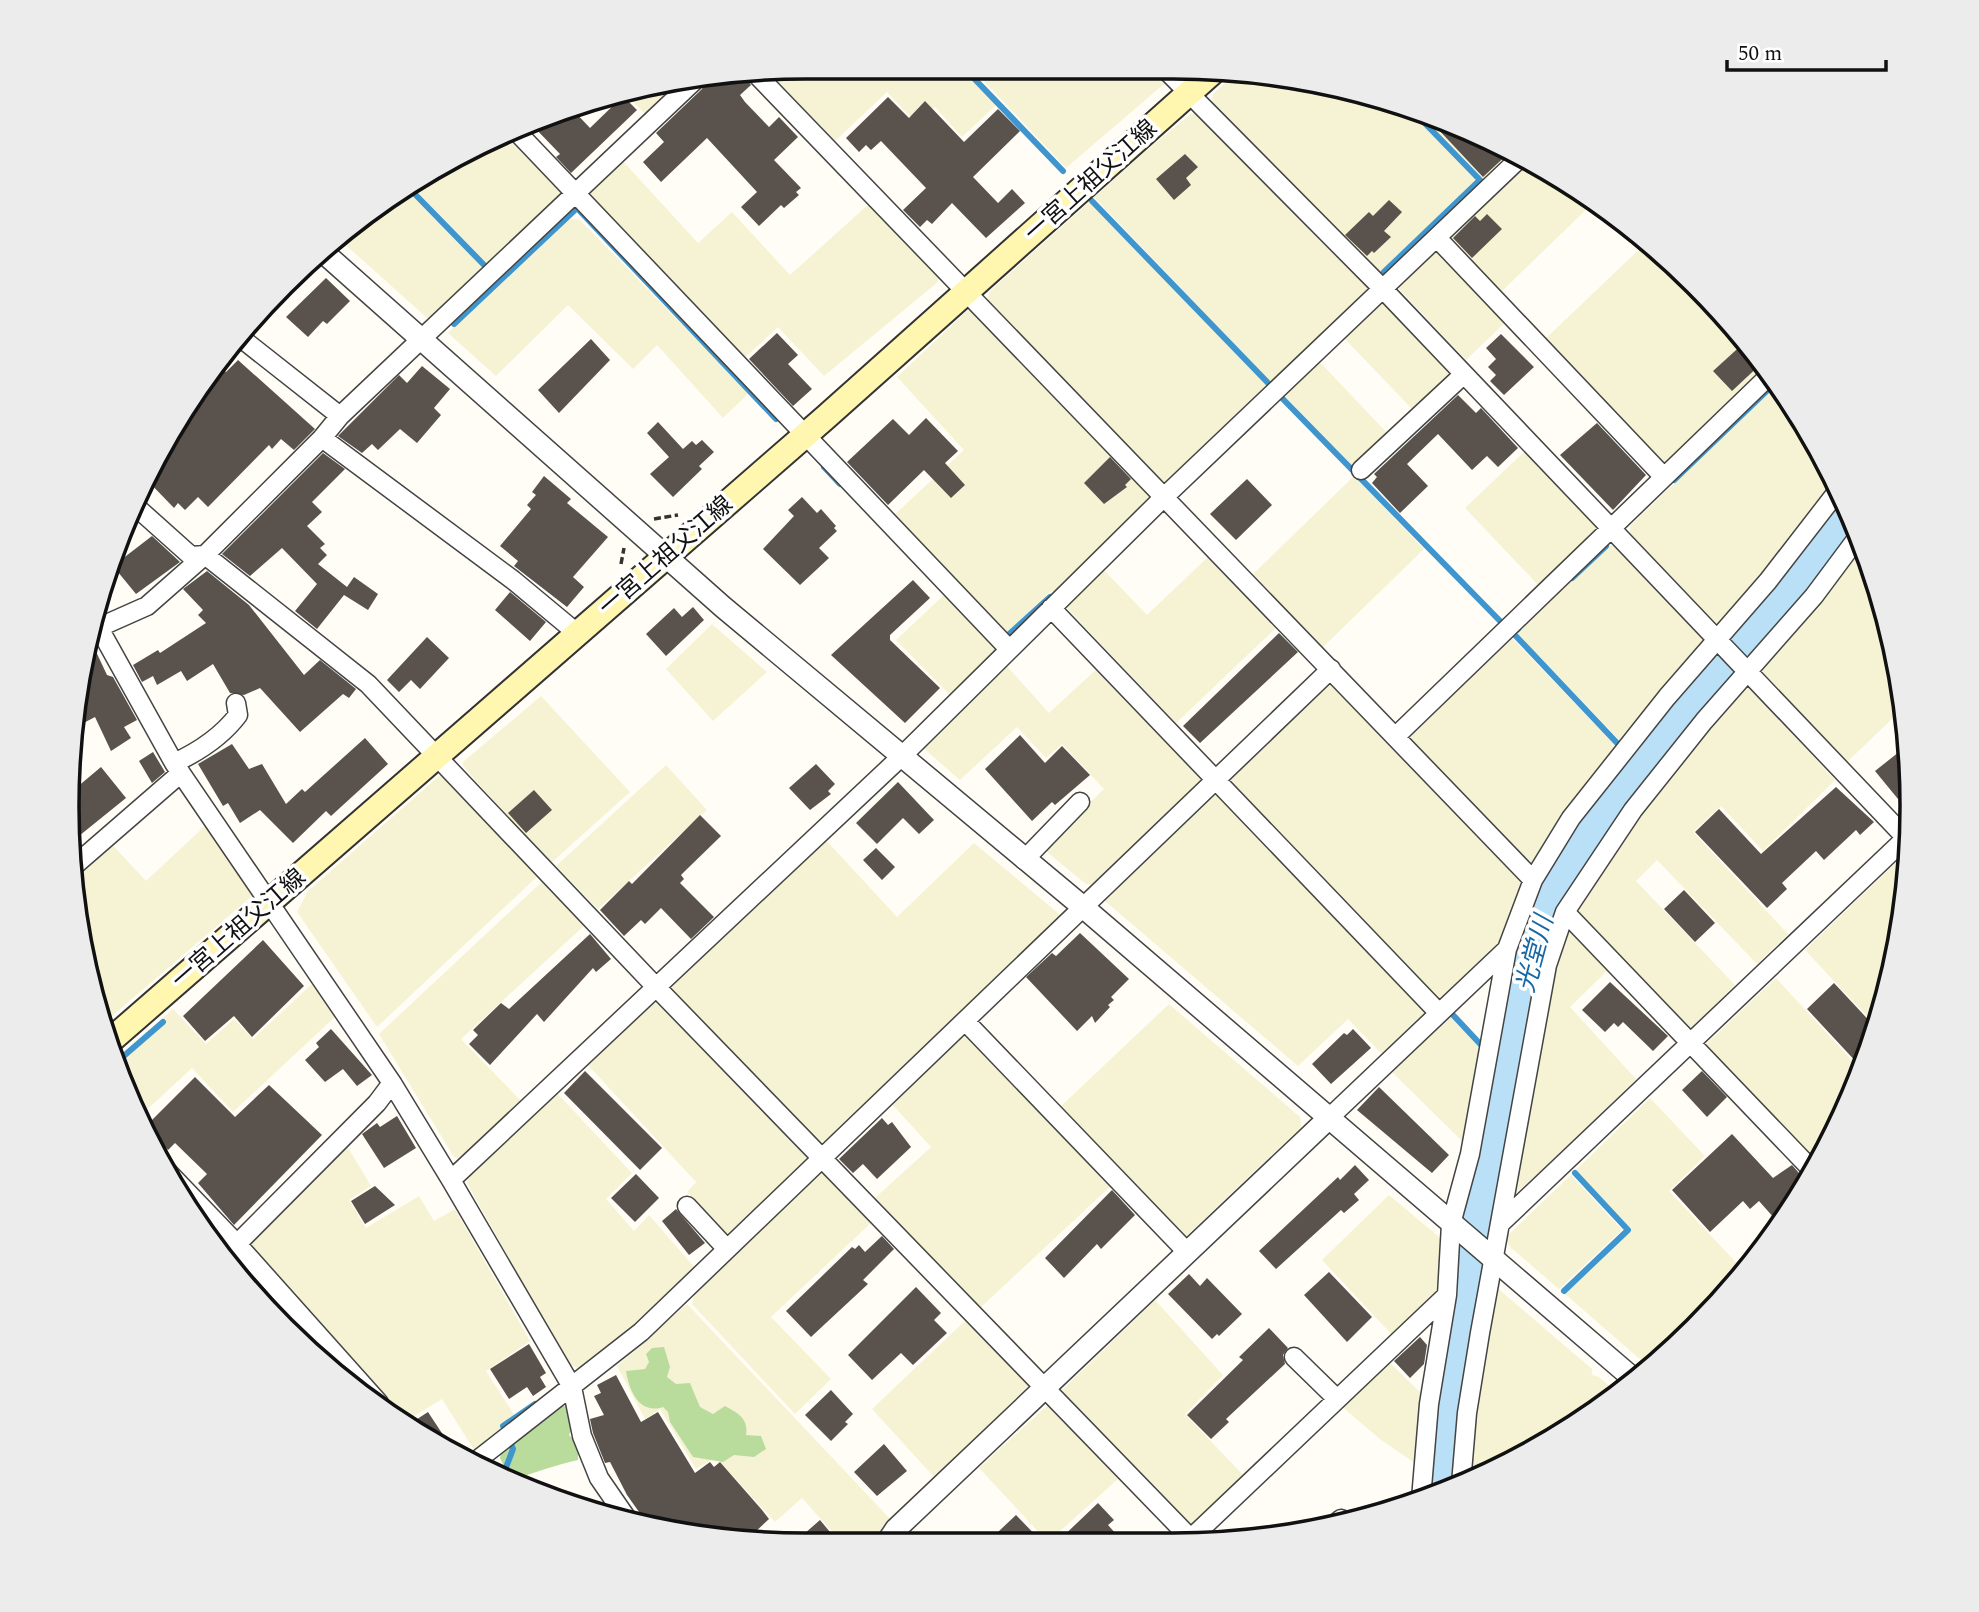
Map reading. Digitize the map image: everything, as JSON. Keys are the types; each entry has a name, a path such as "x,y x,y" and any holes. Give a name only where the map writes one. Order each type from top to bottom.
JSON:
{"main road":[{"name":"一宮上祖父江線","path":"116,1036 805,436 1204,80"}],"street":[{"path":"1175,79 1383,289 1900,829"},
{"path":"762,80 1533,880"},
{"path":"102,626 147,606 205,555 322,438 340,416 685,89"},
{"path":"522,137 1009,649"},
{"path":"452,1180 903,755 1163,499 1514,164"},
{"path":"1437,238 1663,476"},
{"path":"329,257 723,607 903,755 1024,860 1083,906 1627,1374"},
{"path":"246,342 340,416"},
{"path":"1361,470 1463,375"},
{"path":"1395,737 1763,381"},
{"path":"322,438 483,557 578,634"},
{"path":"1422,1489 1429,1404 1447,1295 1454,1227 1507,949 1533,880 1571,818 1608,769 1720,641 1832,499"},
{"path":"141,512 191,556 205,555 368,684 656,987 1047,1388 1181,1533"},
{"path":"1462,1473 1467,1413 1491,1257 1501,1223 1547,965 1565,912 1633,810 1704,721 1814,596 1852,545"},
{"path":"1051,608 1439,1013"},
{"path":"100,635 178,768 392,1083 452,1180 572,1387 582,1436 599,1478 620,1508"},
{"path":"482,1457 641,1332 1331,669"},
{"path":"81,860 178,768 231,724 238,715 236,704"},
{"path":"1024,860 1080,803"},
{"path":"1501,1223 1899,846"},
{"path":"1565,912 1806,1164"},
{"path":"893,1533 1507,949"},
{"path":"965,1021 1186,1252"},
{"path":"230,1251 377,1104 392,1083"},
{"path":"195,1200 356,1378"},
{"path":"687,1206 727,1249"},
{"path":"1200,1532 1336,1398 1447,1295"},
{"path":"1294,1357 1336,1398"}],"shaded area":[{"path":"973,79 997,104 962,137 935,107 917,124 887,92 832,144 769,80"},
{"path":"982,79 1164,79 1164,84 1066,168"},
{"path":"1227,81 1268,85 1315,93 1407,117 1423,123 1478,179 1380,275 1212,103 1213,94"},
{"path":"673,91 647,116 632,101"},
{"path":"1200,112 1368,283 1370,292 1273,385 1094,197 1191,114"},
{"path":"1427,125 1507,160 1484,182"},
{"path":"515,140 563,190 563,199 491,269 417,192 442,176"},
{"path":"620,158 698,243 732,212 790,275 870,203 939,272 938,282 824,376 778,327 739,363 581,198"},
{"path":"1519,167 1587,208 1498,295 1447,243 1450,233"},
{"path":"413,194 487,272 436,320 426,317 344,244"},
{"path":"1089,202 1270,387 1170,484 1160,485 987,303 989,292"},
{"path":"570,219 580,220 749,393 723,418 657,345 633,369 568,305 496,376 448,333"},
{"path":"1640,249 1720,326 1760,377 1667,465 1659,463 1544,340"},
{"path":"1434,250 1445,251 1510,318 1466,360 1399,289 1401,279"},
{"path":"1383,300 1453,374 1416,413 1342,336"},
{"path":"967,311 977,311 1150,493 1151,499 1054,593 1051,591 1003,636 891,518 964,450 897,377"},
{"path":"1315,357 1390,436 1355,469 1280,391"},
{"path":"1770,391 1803,442 1829,494 1719,629 1630,536 1630,526"},
{"path":"1526,450 1598,525 1599,536 1542,589 1465,508"},
{"path":"1354,476 1424,549 1319,651 1249,578"},
{"path":"1620,544 1711,637 1622,743 1517,633 1609,545"},
{"path":"1854,551 1875,618 1895,722 1892,719 1846,763 1758,670"},
{"path":"1209,556 1277,627 1176,723 1063,604 1101,567 1147,615"},
{"path":"944,595 998,651 951,696 896,640"},
{"path":"712,624 767,672 713,721 666,669"},
{"path":"1512,638 1618,748 1532,869 1408,740 1409,732 1504,642"},
{"path":"1005,664 1049,713 1101,665 1207,777 1096,885 1086,884 1042,848 1104,789 1062,744 1046,758 1017,727 960,780 921,746"},
{"path":"1323,684 1337,684 1527,880 1498,950 1441,1002 1226,776"},
{"path":"1746,684 1835,780 1763,851 1721,806 1693,832 1788,934 1757,964 1657,860 1636,881 1735,985 1690,1029 1573,910 1650,795"},
{"path":"541,696 630,792 550,864 463,766 463,762"},
{"path":"666,765 707,810 598,909 556,866"},
{"path":"439,776 454,778 542,872 377,1027 297,912 308,891"},
{"path":"1217,786 1429,1010 1382,1054 1348,1019 1298,1066 1105,901 1106,894"},
{"path":"208,823 251,888 252,896 111,1017 93,948 81,863 107,839 146,881"},
{"path":"824,838 897,917 974,843 1064,918 826,1141 817,1141 668,985"},
{"path":"1898,860 1886,948 1868,1018 1805,950"},
{"path":"547,877 588,922 461,1039 523,1103 464,1160 454,1157 379,1034"},
{"path":"1566,920 1611,967 1570,1007 1636,1079 1573,1143 1510,1198 1525,1102"},
{"path":"1776,978 1854,1062 1810,1157 1703,1047"},
{"path":"315,981 338,1014 233,1112 192,1068 146,1111 122,1053 173,1009 206,1044 234,1019 253,1039"},
{"path":"658,998 810,1153 810,1160 729,1238 687,1192 696,1182 586,1063 653,999"},
{"path":"1169,1004 1300,1117 1301,1127 1182,1240 1059,1108"},
{"path":"1447,1014 1483,1051 1467,1146 1390,1070"},
{"path":"966,1030 1113,1184 979,1309 875,1198 931,1147 891,1103"},
{"path":"555,1091 632,1173 606,1199 634,1231 649,1215 695,1268 623,1337 579,1368 568,1365 467,1183 469,1173"},
{"path":"1650,1098 1705,1156 1669,1191 1738,1264 1687,1320 1643,1361 1565,1294 1632,1230 1576,1170"},
{"path":"347,1146 371,1186 349,1200 366,1228 419,1196 434,1221 455,1209 530,1341 486,1371 515,1416 501,1426 503,1433 476,1453 442,1399 412,1417 402,1411 388,1401 247,1245"},
{"path":"819,1172 827,1172 874,1220 771,1317 831,1379 795,1414 692,1304 696,1287"},
{"path":"1571,1175 1622,1230 1559,1289 1510,1247 1505,1238"},
{"path":"1389,1195 1451,1247 1442,1290 1393,1336 1322,1260"},
{"path":"1495,1286 1592,1369 1592,1375 1611,1387 1537,1436 1467,1471 1472,1424"},
{"path":"1155,1300 1223,1375 1185,1414 1244,1476 1188,1530 1059,1393"},
{"path":"687,1304 893,1522 884,1533 833,1533 802,1498 775,1522 716,1457 696,1469 660,1409 645,1419 617,1366"},
{"path":"968,1318 1029,1382 1029,1392 935,1478 872,1409"},
{"path":"1386,1359 1425,1397 1418,1465 1381,1440 1339,1404"},
{"path":"1050,1403 1119,1478 1058,1533 1040,1533 979,1468"}],"green space":[{"path":"664,1347 670,1367 667,1377 676,1384 690,1383 700,1407 713,1414 725,1406 738,1414 746,1425 746,1435 761,1436 766,1449 754,1457 734,1455 723,1462 693,1457 670,1422 668,1412 663,1407 655,1409 642,1404 633,1393 627,1378 626,1371 645,1369 649,1362 646,1354 652,1348"},
{"path":"568,1406 576,1418 569,1435 578,1445 578,1460 524,1476 505,1467 500,1458 502,1448 529,1430 553,1407"}],"building":[{"path":"748,81 751,85 740,95 745,102 769,127 779,117 798,137 774,160 801,188 796,192 799,195 784,208 781,205 759,226 741,207 757,192 707,138 661,182 643,162 664,142 656,133 703,86"},
{"path":"888,97 909,118 925,101 964,142 998,109 1020,131 973,177 998,203 1012,189 1025,203 986,238 952,203 932,224 927,220 920,227 903,210 926,188 881,141 871,150 866,145 859,152 846,138"},
{"path":"628,101 637,110 571,173 556,157 560,154 537,130 578,115 590,128 613,105"},
{"path":"1438,129 1503,158 1483,177"},
{"path":"1185,154 1198,167 1186,178 1191,185 1174,200 1156,179"},
{"path":"1389,200 1402,212 1384,231 1391,237 1367,256 1345,235 1369,212 1373,216"},
{"path":"1487,214 1502,229 1472,258 1453,238 1475,216 1480,221"},
{"path":"326,278 350,301 327,324 323,321 308,337 286,317"},
{"path":"777,333 798,355 788,364 812,389 793,406 749,359"},
{"path":"1501,334 1534,367 1504,395 1490,381 1496,375 1488,367 1496,359 1486,348"},
{"path":"591,339 610,360 559,413 538,390"},
{"path":"1738,348 1755,370 1732,391 1713,371"},
{"path":"238,360 315,429 294,450 281,439 272,449 269,445 208,507 198,497 185,510 178,503 174,508 153,486 201,402 224,370 226,372"},
{"path":"422,366 450,389 434,408 441,415 417,443 400,429 378,450 372,444 362,453 338,436 399,375 407,383"},
{"path":"1458,395 1476,413 1481,408 1518,448 1498,467 1487,456 1472,470 1438,434 1407,464 1428,486 1400,513 1372,483 1377,477 1374,474"},
{"path":"926,418 958,451 945,463 965,485 951,498 924,470 888,505 847,462 893,419 909,435"},
{"path":"658,422 683,449 692,441 696,445 702,440 714,452 699,466 702,469 673,497 650,474 669,457 647,433"},
{"path":"1597,423 1646,475 1613,510 1560,455"},
{"path":"323,453 345,469 312,502 322,512 307,526 325,544 320,548 327,555 318,564 347,587 354,577 378,594 368,610 344,595 317,629 295,611 317,584 282,548 250,576 222,554"},
{"path":"1110,457 1131,479 1125,485 1127,487 1104,504 1084,483"},
{"path":"544,476 571,499 567,503 608,537 573,577 584,587 567,607 514,566 518,561 500,546 531,509 527,505 536,495 532,492"},
{"path":"1247,479 1272,505 1236,540 1210,514"},
{"path":"802,497 817,513 821,509 836,526 834,528 837,531 819,548 829,558 800,585 763,549 794,516 788,510"},
{"path":"152,536 180,562 136,594 117,571 122,559"},
{"path":"207,571 249,605 304,675 320,660 356,689 349,698 343,694 300,732 260,688 244,695 230,693 213,664 187,681 181,671 157,685 153,676 142,682 133,665 158,650 160,653 206,623 198,615 203,610 183,589"},
{"path":"913,580 930,598 890,635 890,640 940,688 905,723 831,655"},
{"path":"510,592 546,622 530,641 495,610"},
{"path":"693,607 704,620 666,656 646,634 674,608 682,617"},
{"path":"1279,633 1298,652 1200,743 1183,726"},
{"path":"427,637 449,658 420,689 411,680 399,692 387,680"},
{"path":"96,652 107,675 113,677 137,720 124,727 131,738 111,751 95,717 84,723"},
{"path":"1020,735 1045,763 1062,746 1090,775 1055,805 1052,802 1032,821 985,769"},
{"path":"365,738 388,764 331,816 326,811 293,843 260,810 240,823 228,803 223,806 198,764 232,744 249,769 262,764 286,804 302,789 305,792"},
{"path":"153,752 165,772 152,783 139,761"},
{"path":"1898,752 1898,799 1875,771"},
{"path":"816,764 835,784 828,791 831,794 810,810 789,788"},
{"path":"101,767 126,798 80,835 79,806 79,785"},
{"path":"898,782 934,820 919,834 903,818 877,844 856,823"},
{"path":"1836,787 1874,822 1860,835 1856,830 1824,860 1816,851 1782,883 1787,889 1767,908 1695,832 1719,809 1761,854"},
{"path":"534,790 552,810 526,833 508,813"},
{"path":"700,815 721,836 681,875 684,879 680,883 714,917 691,939 661,908 645,924 641,920 624,936 600,910 629,881 632,884"},
{"path":"876,848 895,867 882,880 863,860"},
{"path":"1684,890 1715,923 1695,942 1664,909"},
{"path":"1080,933 1129,979 1111,997 1114,1000 1108,1005 1110,1007 1095,1023 1092,1016 1077,1031 1026,977 1052,953 1056,956"},
{"path":"590,934 611,959 596,972 593,968 544,1022 537,1014 490,1065 469,1044 478,1035 473,1030 501,1003 509,1009"},
{"path":"263,940 304,986 252,1037 234,1016 205,1041 183,1016"},
{"path":"1610,982 1668,1036 1653,1051 1623,1022 1618,1027 1614,1023 1605,1032 1582,1010"},
{"path":"1834,983 1868,1019 1854,1060 1807,1009"},
{"path":"331,1029 372,1075 357,1086 343,1069 325,1082 305,1060 319,1047 316,1043"},
{"path":"1353,1029 1371,1048 1331,1084 1312,1064 1344,1033 1347,1035"},
{"path":"585,1071 662,1148 640,1170 564,1093"},
{"path":"1702,1071 1727,1097 1707,1117 1682,1090"},
{"path":"195,1077 235,1117 269,1085 322,1135 234,1225 198,1183 207,1174 175,1143 168,1150 151,1121"},
{"path":"1379,1087 1449,1155 1432,1173 1357,1110"},
{"path":"397,1116 416,1148 384,1168 362,1134 377,1123 380,1127"},
{"path":"882,1118 888,1125 892,1122 911,1147 877,1179 863,1164 853,1173 839,1159"},
{"path":"1732,1134 1773,1178 1792,1165 1800,1174 1773,1217 1759,1201 1750,1209 1743,1201 1710,1232 1672,1190"},
{"path":"1355,1165 1369,1180 1354,1194 1359,1200 1344,1213 1341,1210 1276,1269 1259,1251 1338,1177 1340,1180"},
{"path":"636,1174 659,1198 635,1222 611,1198"},
{"path":"375,1186 395,1205 365,1224 351,1201"},
{"path":"1112,1190 1135,1215 1101,1249 1097,1244 1064,1278 1045,1258"},
{"path":"676,1209 705,1243 689,1255 662,1221"},
{"path":"882,1236 894,1249 863,1280 868,1284 811,1337 786,1311 852,1247 855,1249 859,1245 865,1252"},
{"path":"1329,1272 1372,1317 1347,1342 1304,1295"},
{"path":"1189,1274 1200,1286 1207,1278 1242,1314 1219,1336 1217,1334 1212,1339 1168,1294"},
{"path":"916,1287 941,1313 934,1320 947,1333 913,1365 901,1353 872,1380 848,1355"},
{"path":"1269,1328 1288,1348 1283,1355 1285,1364 1226,1419 1229,1422 1211,1439 1187,1415 1243,1360 1239,1357"},
{"path":"1420,1337 1427,1345 1424,1364 1410,1378 1394,1361"},
{"path":"529,1344 546,1373 540,1377 546,1387 533,1396 527,1387 509,1399 490,1369"},
{"path":"616,1375 641,1422 658,1412 695,1473 710,1462 714,1467 720,1462 769,1519 755,1532 711,1527 640,1513 610,1462 605,1463 593,1433 590,1419 604,1415 594,1396 601,1393 597,1385"},
{"path":"831,1390 853,1414 845,1422 848,1424 831,1441 805,1415"},
{"path":"428,1412 445,1437 442,1436 416,1420"},
{"path":"884,1444 907,1471 877,1496 854,1472"},
{"path":"1098,1503 1114,1520 1108,1525 1115,1533 1067,1533"},
{"path":"1016,1515 1033,1533 999,1533"},
{"path":"820,1520 831,1533 806,1533"}],"waterway":[{"path":"975,79 1063,171"},
{"path":"1384,272 1480,180 1426,124"},
{"path":"414,193 487,268"},
{"path":"1092,201 1270,385"},
{"path":"454,324 577,208 776,419"},
{"path":"1674,480 1769,389"},
{"path":"1278,394 1502,623"},
{"path":"824,467 840,484"},
{"name":"光堂川","path":"1443,1481 1460,1306 1516,1014 1539,918 1560,878 1597,822 1666,731 1747,644 1843,524"},
{"path":"1572,578 1606,546"},
{"path":"1006,637 1050,597"},
{"path":"1518,629 1513,633 1618,744"},
{"path":"1453,1015 1483,1047"},
{"path":"123,1056 163,1022"},
{"path":"1492,1056 1505,1069"},
{"path":"1564,1291 1628,1230 1575,1173"},
{"path":"506,1468 513,1449 503,1426 535,1404"}]}
